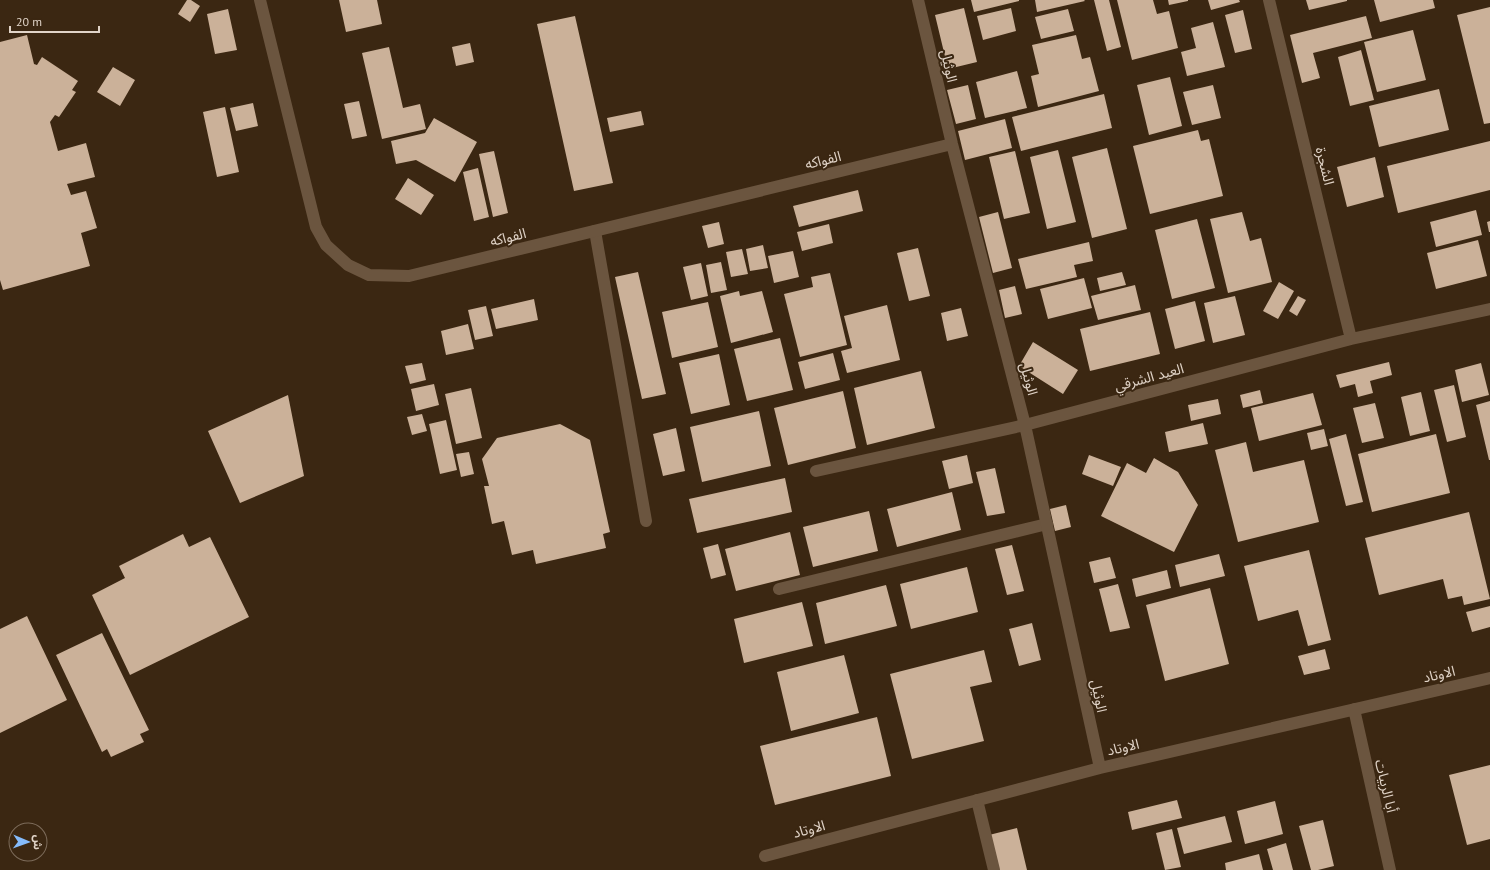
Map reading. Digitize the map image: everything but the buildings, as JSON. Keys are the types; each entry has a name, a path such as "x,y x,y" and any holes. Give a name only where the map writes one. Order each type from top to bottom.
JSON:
{"street":[{"name":"الفواكه","path":"260,0 316,227 326,245 348,265 369,275 409,276 952,144"},
{"name":"الوثيل","path":"918,0 952,144 1025,426 1100,768"},
{"name":"الشجرة","path":"1269,0 1351,339"},
{"path":"595,231 646,521"},
{"name":"العيد الشرقي","path":"816,471 1025,426 1351,339 1490,309"},
{"path":"779,590 1046,524"},
{"name":"الاوتاد","path":"765,856 1100,768 1490,678"},
{"name":"أبا الربيات","path":"1354,709 1390,870"},
{"path":"977,800 994,870"}]}
